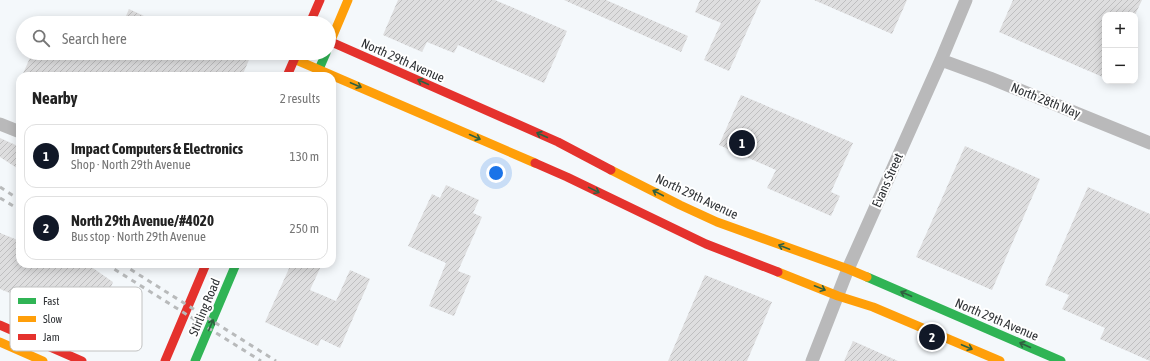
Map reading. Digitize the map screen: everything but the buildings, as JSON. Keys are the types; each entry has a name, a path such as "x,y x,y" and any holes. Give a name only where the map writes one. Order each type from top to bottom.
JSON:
{"street":[{"path":"313,16 320,0"},
{"path":"336,27 348,0"},
{"name":"Evans Street","path":"812,361 848,269 941,60 966,0"},
{"name":"North 29th Avenue","path":"336,46 558,142 716,222 848,269 1061,361"},
{"path":"289,72 294,60"},
{"path":"301,60 316,72"},
{"path":"317,72 323,60"},
{"name":"North 28th Way","path":"941,60 990,78 1150,143"},
{"path":"336,81 567,177 706,244 838,296 872,307 1000,361"},
{"path":"0,124 16,130"},
{"name":"Stirling Road","path":"165,361 204,268"},
{"name":"Stirling Road","path":"195,361 234,268"},
{"path":"0,325 10,329"},
{"path":"0,342 10,346"},
{"path":"20,351 43,361"},
{"path":"59,351 82,361"}],"railway":[{"path":"0,187 16,197"},
{"path":"0,198 16,208"},
{"path":"112,268 261,361"},
{"path":"128,268 276,361"}],"traffic: fast":[{"path":"318,72 323,60"},
{"path":"195,361 234,268"},
{"path":"867,277 1061,361"}],"traffic: slow":[{"path":"336,28 348,0"},
{"path":"296,60 324,72"},
{"path":"336,77 535,163"},
{"path":"611,170 717,222 867,277"},
{"path":"778,272 838,296 873,307 1000,361"},
{"path":"0,342 10,346"},
{"path":"20,351 43,361"}],"traffic: jam":[{"path":"313,16 320,0"},
{"path":"336,44 558,142 611,170"},
{"path":"289,72 294,60"},
{"path":"535,163 706,244 778,272"},
{"path":"165,361 204,268"},
{"path":"0,325 10,329"},
{"path":"59,351 82,361"}],"place":[{"name":"Impact Computers & Electronics","path":"742,143"},
{"name":"North 29th Avenue/#4020","path":"932,337"}]}
